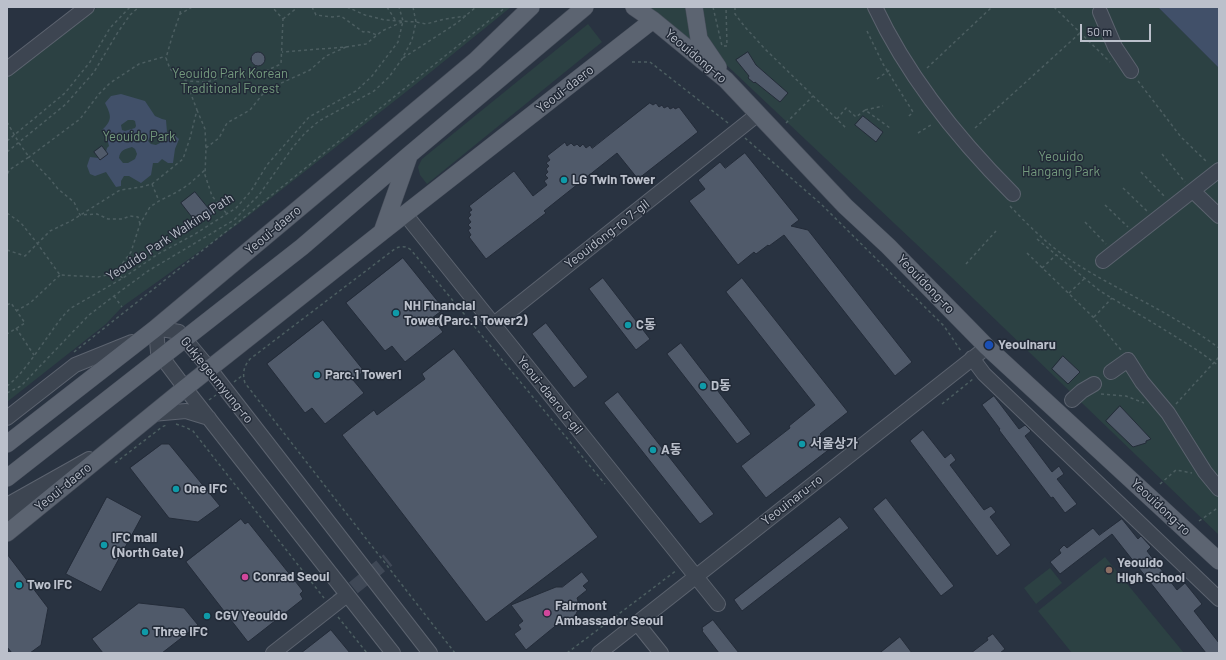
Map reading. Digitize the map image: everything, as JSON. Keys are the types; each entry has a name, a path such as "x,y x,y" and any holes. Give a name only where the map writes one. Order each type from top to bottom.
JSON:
{"main road":[{"name":"Yeoui-daero","path":"7,444 151,332 475,61 531,7"},
{"path":"7,478 302,247 585,7"},
{"name":"Yeouidong-ro","path":"634,7 653,20 726,80 845,206 888,246 987,347 1219,561"},
{"path":"694,7 700,39 726,80"},
{"name":"Yeoui-daero","path":"7,533 209,368 653,20"},
{"path":"382,232 409,155"}],"street":[{"path":"7,69 87,7"},
{"path":"875,7 898,50 928,96 975,153 1013,194"},
{"path":"1100,12 1115,47 1131,71"},
{"name":"Yeouidong-ro 7-gil","path":"494,324 758,114"},
{"path":"1109,257 1219,171"},
{"path":"1193,191 1219,216"},
{"name":"Yeoui-daero 6-gil","path":"405,214 718,604"},
{"path":"7,418 75,365 118,348 151,332 158,352 185,388 393,653"},
{"name":"Gukjegeumyung-ro","path":"151,332 179,332 209,368 430,653"},
{"name":"Yeouinaru-ro","path":"598,653 967,355 987,347"},
{"path":"7,437 118,348"},
{"path":"967,355 986,376 1219,598"},
{"path":"1111,372 1128,360 1142,382 1168,413 1205,472 1219,489"},
{"path":"152,414 186,411 209,418"},
{"path":"7,504 112,447"},
{"path":"7,520 47,490 112,447"},
{"path":"273,653 347,595"},
{"path":"637,623 661,653"}],"path":[{"path":"7,141 65,93 90,62 110,28 130,7"},
{"path":"7,152 66,104 94,72 118,32 130,15 139,7"},
{"path":"181,7 166,58 170,69 186,81 205,129 205,175 212,196 227,214"},
{"path":"180,14 192,7"},
{"path":"186,81 207,82 245,70 261,73 281,64 283,19 272,7"},
{"path":"283,19 298,7"},
{"path":"312,7 316,15 332,17 341,16 363,32 366,31 377,35"},
{"path":"347,7 365,15 385,20 426,24 466,16"},
{"path":"387,7 396,21"},
{"name":"Yeouido Park Walking Path","path":"7,386 16,378 34,355 64,313 123,278 158,254 195,234 236,208 251,191 267,165 309,117 356,91 372,76 398,42 403,21 399,7"},
{"path":"7,393 21,386 89,315 148,271 234,220 259,195 293,146 305,133 319,121 374,91 389,77 402,59 412,40 416,22 413,7"},
{"path":"402,59 466,16 476,7"},
{"path":"71,354 506,7"},
{"path":"713,7 722,46 727,46 726,7"},
{"path":"735,7 735,14 765,49 847,129"},
{"path":"927,68 992,7"},
{"path":"1054,7 1114,66"},
{"path":"281,52 366,44 382,31 403,21"},
{"path":"867,31 888,71 913,112 908,117"},
{"path":"975,128 1080,33"},
{"path":"206,148 219,138 227,123 250,110 266,90 310,70 326,56 346,47"},
{"path":"7,176 9,170 80,119 99,94 110,83 139,64 163,57 166,58"},
{"path":"632,62 650,62 737,131 821,204 944,326 967,355"},
{"path":"877,79 891,69"},
{"path":"1131,71 1181,137 1219,171"},
{"path":"786,123 813,96"},
{"path":"837,119 846,108 856,117 865,110 882,106"},
{"path":"7,250 25,256 50,231 71,221 120,190 152,184 183,159 197,110"},
{"path":"865,110 890,128"},
{"path":"7,122 29,157 58,189 74,202 80,215"},
{"path":"918,133 931,125"},
{"path":"1162,154 1193,191"},
{"path":"16,311 30,303 60,275 98,277 115,273 131,252 140,224 150,207 188,185 205,170"},
{"path":"1141,172 1174,206"},
{"path":"152,184 159,201"},
{"path":"1123,188 1156,220"},
{"path":"1105,204 1137,235"},
{"path":"7,213 21,223 60,275"},
{"path":"80,215 97,214 108,218 122,219 130,216 138,217 140,224"},
{"path":"234,220 237,223"},
{"path":"1085,222 1109,257"},
{"path":"966,264 996,231"},
{"path":"1037,239 1100,292 1166,330 1219,366"},
{"path":"455,653 245,383 243,375 244,370 250,359 396,248 405,247 411,250 605,484"},
{"path":"1027,253 1094,317 1128,360"},
{"path":"1042,268 1056,255"},
{"path":"1090,272 1169,316 1219,348"},
{"path":"115,273 123,278"},
{"path":"1069,293 1084,279"},
{"path":"114,296 122,307"},
{"path":"1094,317 1112,298"},
{"path":"7,305 11,303 25,323 7,334"},
{"path":"16,328 34,355"},
{"path":"1168,413 1219,357"},
{"path":"942,404 976,377 986,376"},
{"path":"1083,392 1126,396 1147,405"},
{"path":"176,424 194,431 367,653"},
{"path":"1160,484 1176,470 1197,474 1205,472"},
{"path":"1199,521 1219,507"},
{"path":"566,653 677,570"}],"green space":[{"name":"Yeouido Park","path":"98,7 511,7 238,224 122,307 106,324 7,402 7,78"},
{"name":"Yeouido Hangang Park","path":"639,7 1158,7 1219,68 1219,535 948,274 719,58"},
{"path":"588,24 602,42 427,184 420,175 418,167 422,159"},
{"path":"1105,557 1184,653 1072,653 1038,611"},
{"path":"1050,568 1062,583 1036,604 1024,588"}],"water":[{"path":"1158,7 1219,7 1219,68"},
{"path":"121,94 145,101 155,116 166,120 167,132 173,134 179,139 175,149 173,163 168,163 162,159 158,163 153,163 151,175 141,183 129,176 124,176 121,181 121,186 116,187 106,172 95,176 90,174 87,166 90,157 99,158 106,152 109,146 107,138 102,130 108,123 110,117 105,103 111,96","holes":["128,120 135,121 135,128 125,131 122,130 121,125","150,137 156,137 159,139 160,143 156,145 151,144 148,141","132,147 135,149 137,154 135,159 128,163 123,163 119,158 120,153 123,150"]}],"building":[{"path":"255,52 261,52 265,56 265,62 261,66 255,66 251,62 251,56"},
{"path":"748,52 756,65 788,93 780,102 748,78 749,76 736,60"},
{"name":"LG Twin Tower","path":"650,103 653,105 656,103 659,107 662,105 664,108 668,106 670,109 679,107 698,132 638,179 617,153 544,211 546,213 486,259 469,237 471,235 468,230 471,228 468,225 471,222 468,218 471,215 469,212 472,210 469,206 514,171 533,196 547,185 544,181 548,178 545,175 548,172 546,169 549,166 546,163 550,160 547,156 565,142 567,146 571,143 574,146 577,144 580,147 583,144 586,148 590,145 592,148"},
{"path":"863,116 883,132 876,142 855,125"},
{"path":"102,146 108,154 100,160 94,152"},
{"path":"745,153 799,220 791,226 808,230 912,362 895,376 784,235 756,254 754,252 738,265 689,201 705,189 698,180 720,162 725,168"},
{"path":"195,192 213,214 198,225 181,203"},
{"name":"NH Financial Tower(Parc.1 Tower2)","path":"403,258 444,309 432,318 443,332 405,362 392,346 385,351 346,303"},
{"name":"C동","path":"603,278 650,339 636,350 589,289"},
{"path":"742,278 848,412 820,434 831,448 766,498 741,466 790,428 789,426 815,405 726,292"},
{"name":"Parc.1 Tower1","path":"323,320 364,371 353,380 364,393 325,424 312,408 305,413 267,364"},
{"path":"546,323 588,377 574,388 532,334"},
{"name":"D동","path":"681,343 751,434 737,444 667,354"},
{"path":"454,349 598,537 486,622 342,435 374,410 377,415 425,379 422,374"},
{"path":"1063,356 1080,372 1068,384 1052,369"},
{"name":"A동","path":"618,392 714,514 700,524 604,403"},
{"path":"994,396 1019,429 1025,425 1031,431 1025,436 1052,472 1059,466 1064,474 1057,479 1077,504 1065,513 1053,497 1051,498 999,430 1000,429 982,405"},
{"path":"1120,406 1151,439 1146,441 1146,443 1133,447 1106,421"},
{"path":"923,430 945,458 951,453 956,460 950,465 984,510 991,506 996,512 990,517 1011,545 997,556 910,441"},
{"name":"One IFC","path":"162,444 169,444 220,506 198,522 169,518 130,468"},
{"name":"IFC mall (North Gate)","path":"107,497 142,516 101,592 66,574"},
{"path":"886,498 954,586 941,596 873,509"},
{"path":"840,517 849,528 742,611 734,600"},
{"name":"Conrad Seoul","path":"241,519 245,524 248,522 303,591 300,594 303,599 248,642 186,562"},
{"path":"1122,519 1138,539 1141,536 1151,547 1147,551 1177,590 1185,583 1202,604 1194,611 1219,643 1219,653 1206,653 1112,534 1060,574 1050,562 1061,553 1059,550 1064,545 1067,548 1093,528 1099,535"},
{"name":"Two IFC","path":"7,554 48,608 41,645 30,653 12,653 7,647"},
{"name":"Fairmont Ambassador Seoul","path":"582,572 589,581 583,586 587,590 577,598 579,604 575,616 570,620 559,623 526,650 514,634 521,629 518,625 523,621 511,605 556,587 562,587"},
{"name":"Three IFC","path":"139,603 184,608 198,625 162,653 103,653 92,639"},
{"path":"713,620 739,653 719,653 702,631 702,628"},
{"path":"331,630 350,653 301,653 319,639"},
{"path":"993,634 1005,649 1000,653 971,653 988,640 987,638"},
{"path":"900,637 912,653 880,653"}],"tunnel":[{"path":"337,601 388,560"}],"place":[{"name":"LG Twin Tower","path":"564,180"},
{"name":"NH Financial Tower(Parc.1 Tower2)","path":"396,313"},
{"name":"C동","path":"628,325"},
{"name":"Yeouinaru","path":"989,345"},
{"name":"Parc.1 Tower1","path":"317,375"},
{"name":"D동","path":"703,386"},
{"name":"서울상가","path":"802,444"},
{"name":"A동","path":"653,450"},
{"name":"One IFC","path":"176,489"},
{"name":"IFC mall (North Gate)","path":"104,545"},
{"name":"Yeouido High School","path":"1109,570"},
{"name":"Conrad Seoul","path":"245,577"},
{"name":"Two IFC","path":"19,585"},
{"name":"Fairmont Ambassador Seoul","path":"547,613"},
{"name":"CGV Yeouido","path":"207,616"},
{"name":"Three IFC","path":"145,632"}],"park label":[{"name":"Yeouido Park Korean Traditional Forest","path":"230,82"}]}
